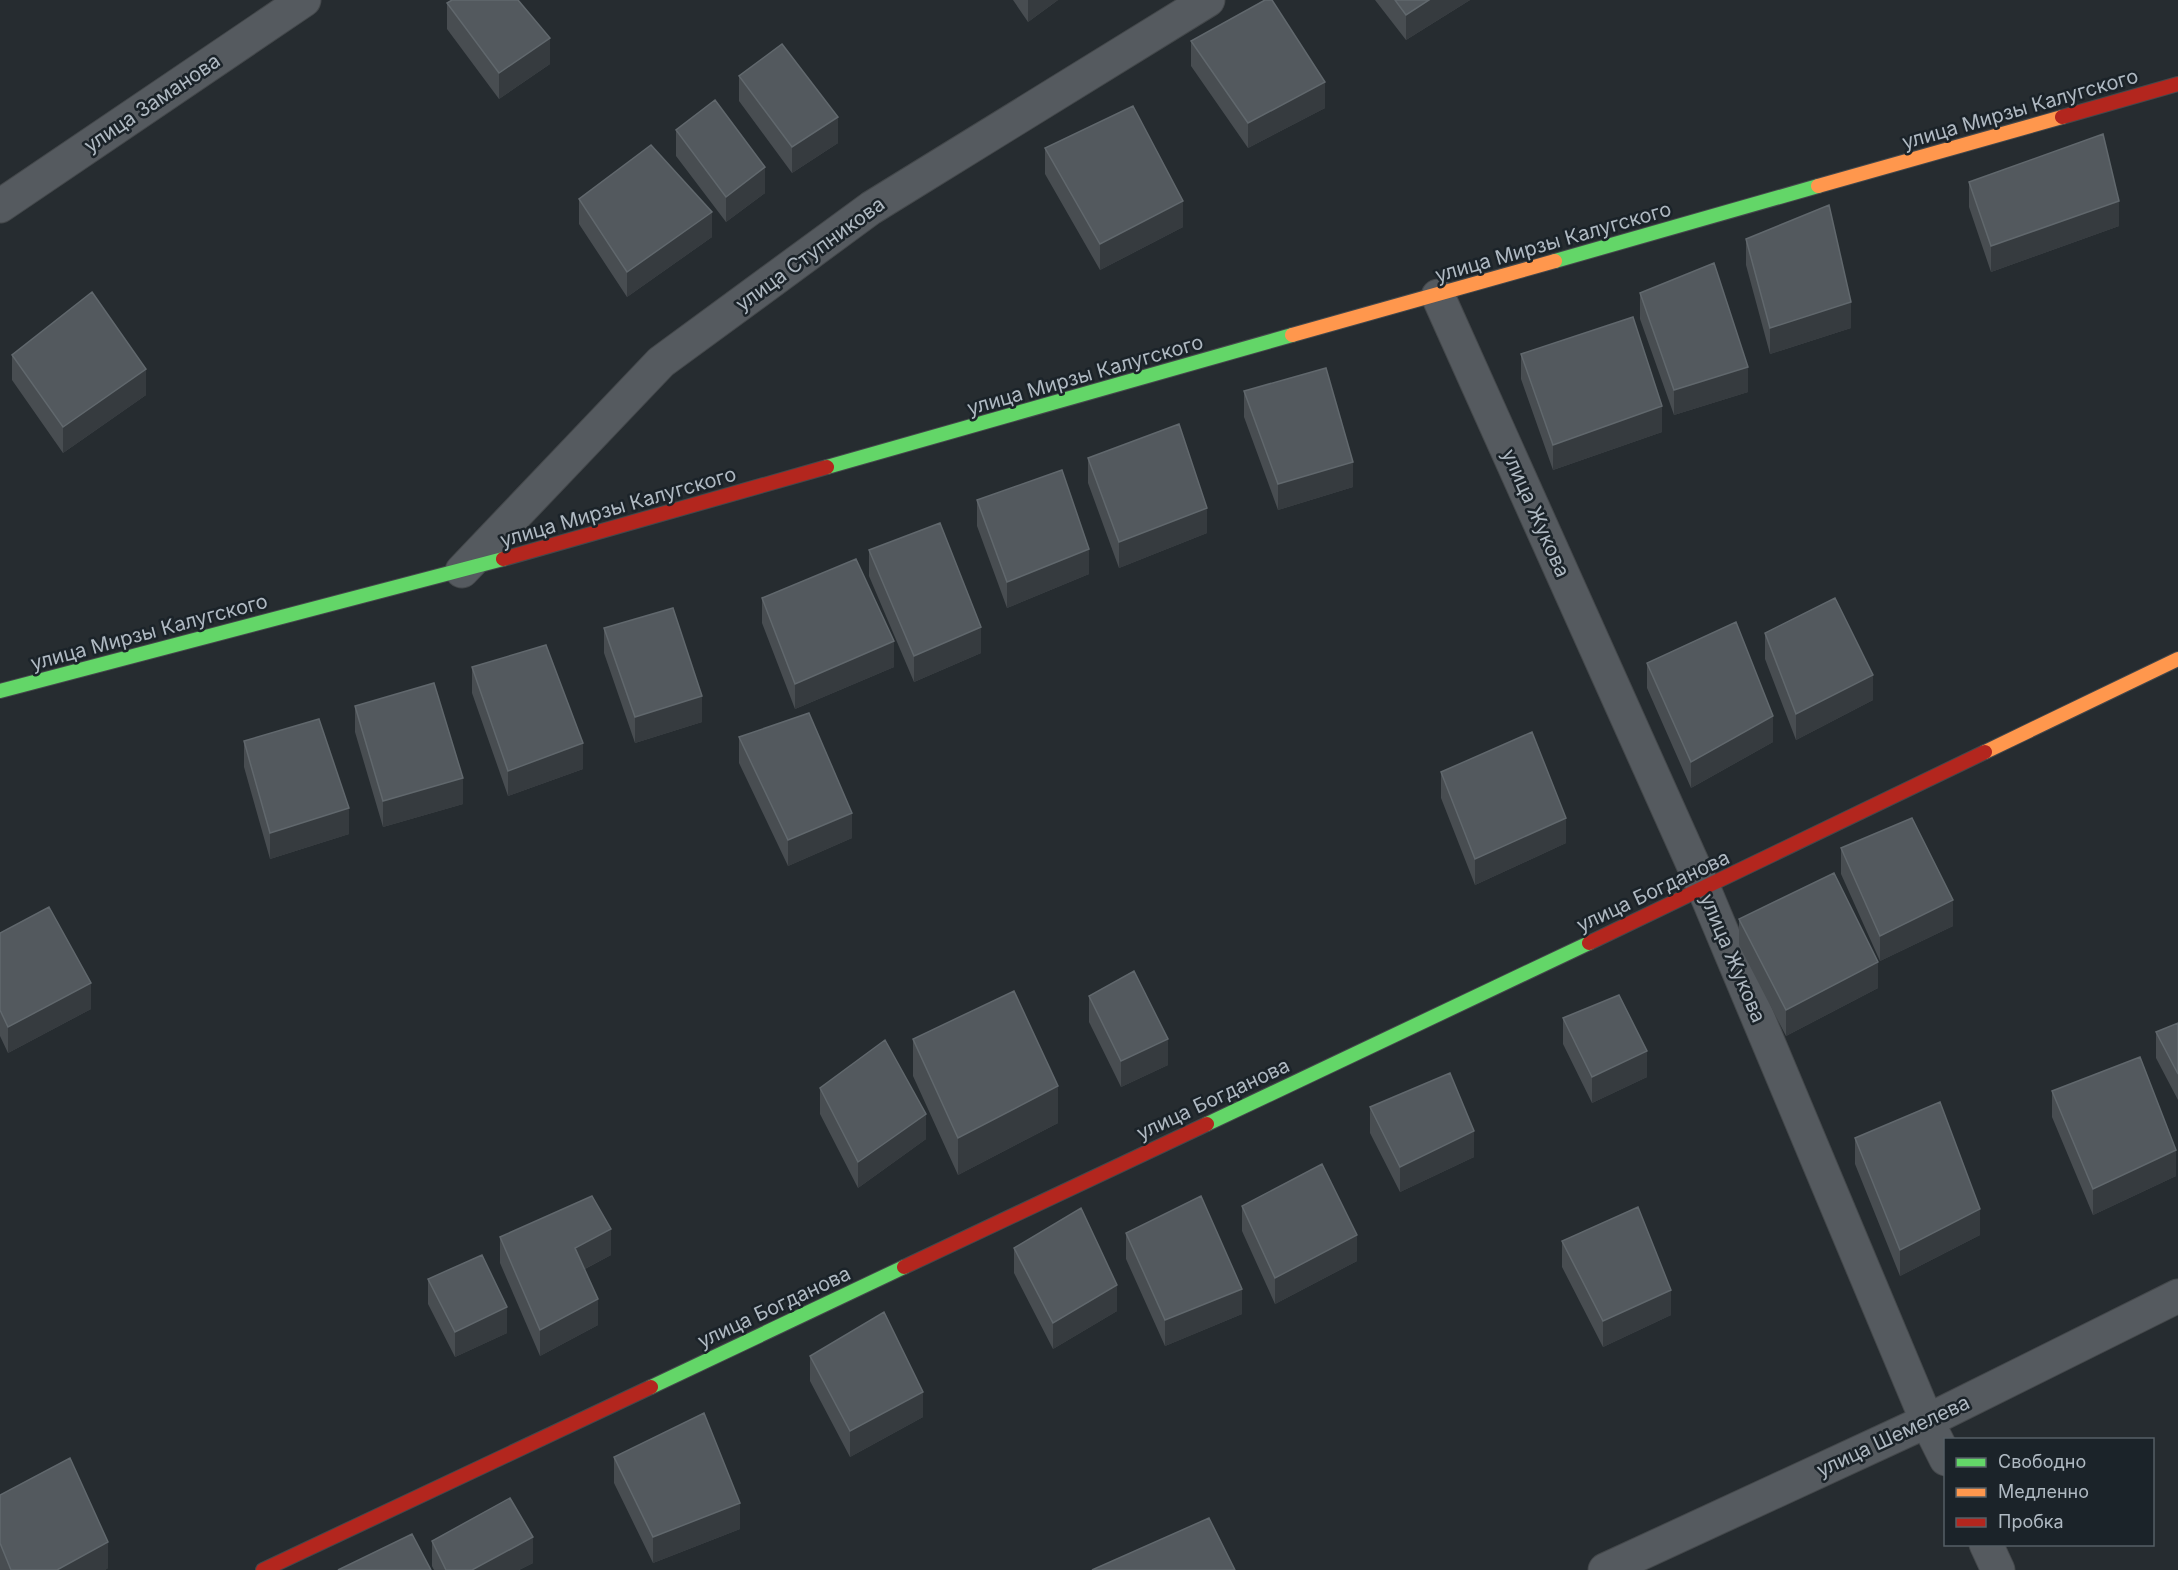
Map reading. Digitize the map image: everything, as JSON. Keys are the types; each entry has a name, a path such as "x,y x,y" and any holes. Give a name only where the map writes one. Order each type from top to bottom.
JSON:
{"street":[{"name":"улица Заманова","path":"0,206 304,0"},
{"name":"улица Ступникова","path":"462,571 662,362 871,208 1208,0"},
{"name":"улица Мирзы Калугского","path":"0,691 462,571 1438,296 2178,84"},
{"name":"улица Жукова","path":"1438,296 1704,889 1927,1421 1944,1455"},
{"name":"улица Богданова","path":"263,1570 1704,889 2178,659"},
{"name":"улица Шемелева","path":"1605,1570 1927,1421 2178,1296"},
{"path":"1986,1546 1998,1570"}],"building":[{"path":"452,0 518,0 550,38 499,73 447,3"},
{"path":"1265,0 1272,0 1325,82 1248,123 1191,41"},
{"path":"1395,0 1429,0 1406,15"},
{"path":"782,44 838,117 792,147 739,76"},
{"path":"715,100 765,167 726,197 676,130"},
{"path":"1133,106 1183,201 1100,244 1045,148"},
{"path":"2103,134 2119,201 1991,246 1969,182"},
{"path":"651,145 712,212 627,272 579,199"},
{"path":"1829,205 1851,302 1770,328 1746,239"},
{"path":"1714,263 1748,367 1674,390 1640,293"},
{"path":"92,292 146,369 63,427 12,355"},
{"path":"1633,317 1662,406 1553,445 1521,354"},
{"path":"1326,368 1353,462 1278,484 1244,391"},
{"path":"1179,424 1207,508 1119,542 1088,458"},
{"path":"1062,470 1089,549 1007,582 977,500"},
{"path":"940,523 981,627 914,656 869,550"},
{"path":"856,559 894,641 795,684 762,598"},
{"path":"1835,598 1873,675 1796,714 1765,633"},
{"path":"673,608 702,696 635,717 604,628"},
{"path":"1736,622 1773,716 1691,762 1647,663"},
{"path":"546,645 583,743 508,771 472,667"},
{"path":"434,683 463,778 383,801 355,706"},
{"path":"809,713 852,813 788,840 739,737"},
{"path":"319,719 349,808 270,833 244,741"},
{"path":"1532,732 1566,818 1475,859 1441,772"},
{"path":"1912,818 1953,900 1880,936 1841,848"},
{"path":"1834,873 1878,962 1786,1010 1739,919"},
{"path":"49,907 91,983 8,1027 0,1010 0,933"},
{"path":"1134,971 1168,1039 1121,1061 1089,996"},
{"path":"1014,991 1058,1086 958,1138 913,1039"},
{"path":"1619,995 1647,1051 1592,1077 1563,1018"},
{"path":"2178,1023 2178,1074 2156,1032"},
{"path":"885,1040 926,1114 858,1162 820,1088"},
{"path":"2140,1057 2176,1150 2093,1189 2052,1091"},
{"path":"1450,1073 1474,1131 1400,1167 1370,1107"},
{"path":"1940,1102 1980,1209 1900,1250 1855,1138"},
{"path":"1322,1164 1357,1235 1275,1278 1242,1206"},
{"path":"592,1196 611,1229 575,1248 598,1299 540,1330 500,1237"},
{"path":"1201,1196 1242,1289 1165,1320 1126,1233"},
{"path":"1638,1207 1671,1290 1603,1321 1562,1241"},
{"path":"1081,1208 1117,1285 1053,1323 1014,1248"},
{"path":"482,1255 507,1307 455,1332 428,1279"},
{"path":"884,1312 923,1392 850,1431 810,1356"},
{"path":"704,1413 740,1503 653,1537 614,1457"},
{"path":"70,1458 108,1542 57,1570 11,1570 0,1543 0,1495"},
{"path":"510,1498 533,1537 472,1570 446,1570 432,1541"},
{"path":"1209,1518 1235,1570 1092,1570"},
{"path":"412,1534 431,1570 338,1570"}],"traffic: fast":[{"path":"1555,261 1818,186"},
{"path":"827,467 1292,335"},
{"path":"0,691 503,559"},
{"path":"1207,1124 1589,943"},
{"path":"651,1387 904,1267"}],"traffic: slow":[{"path":"1818,186 2062,117"},
{"path":"1292,335 1555,261"},
{"path":"1985,752 2178,659"}],"traffic: jam":[{"path":"2062,117 2178,84"},
{"path":"503,559 827,467"},
{"path":"1589,943 1985,752"},
{"path":"904,1267 1207,1124"},
{"path":"263,1570 651,1387"}]}
